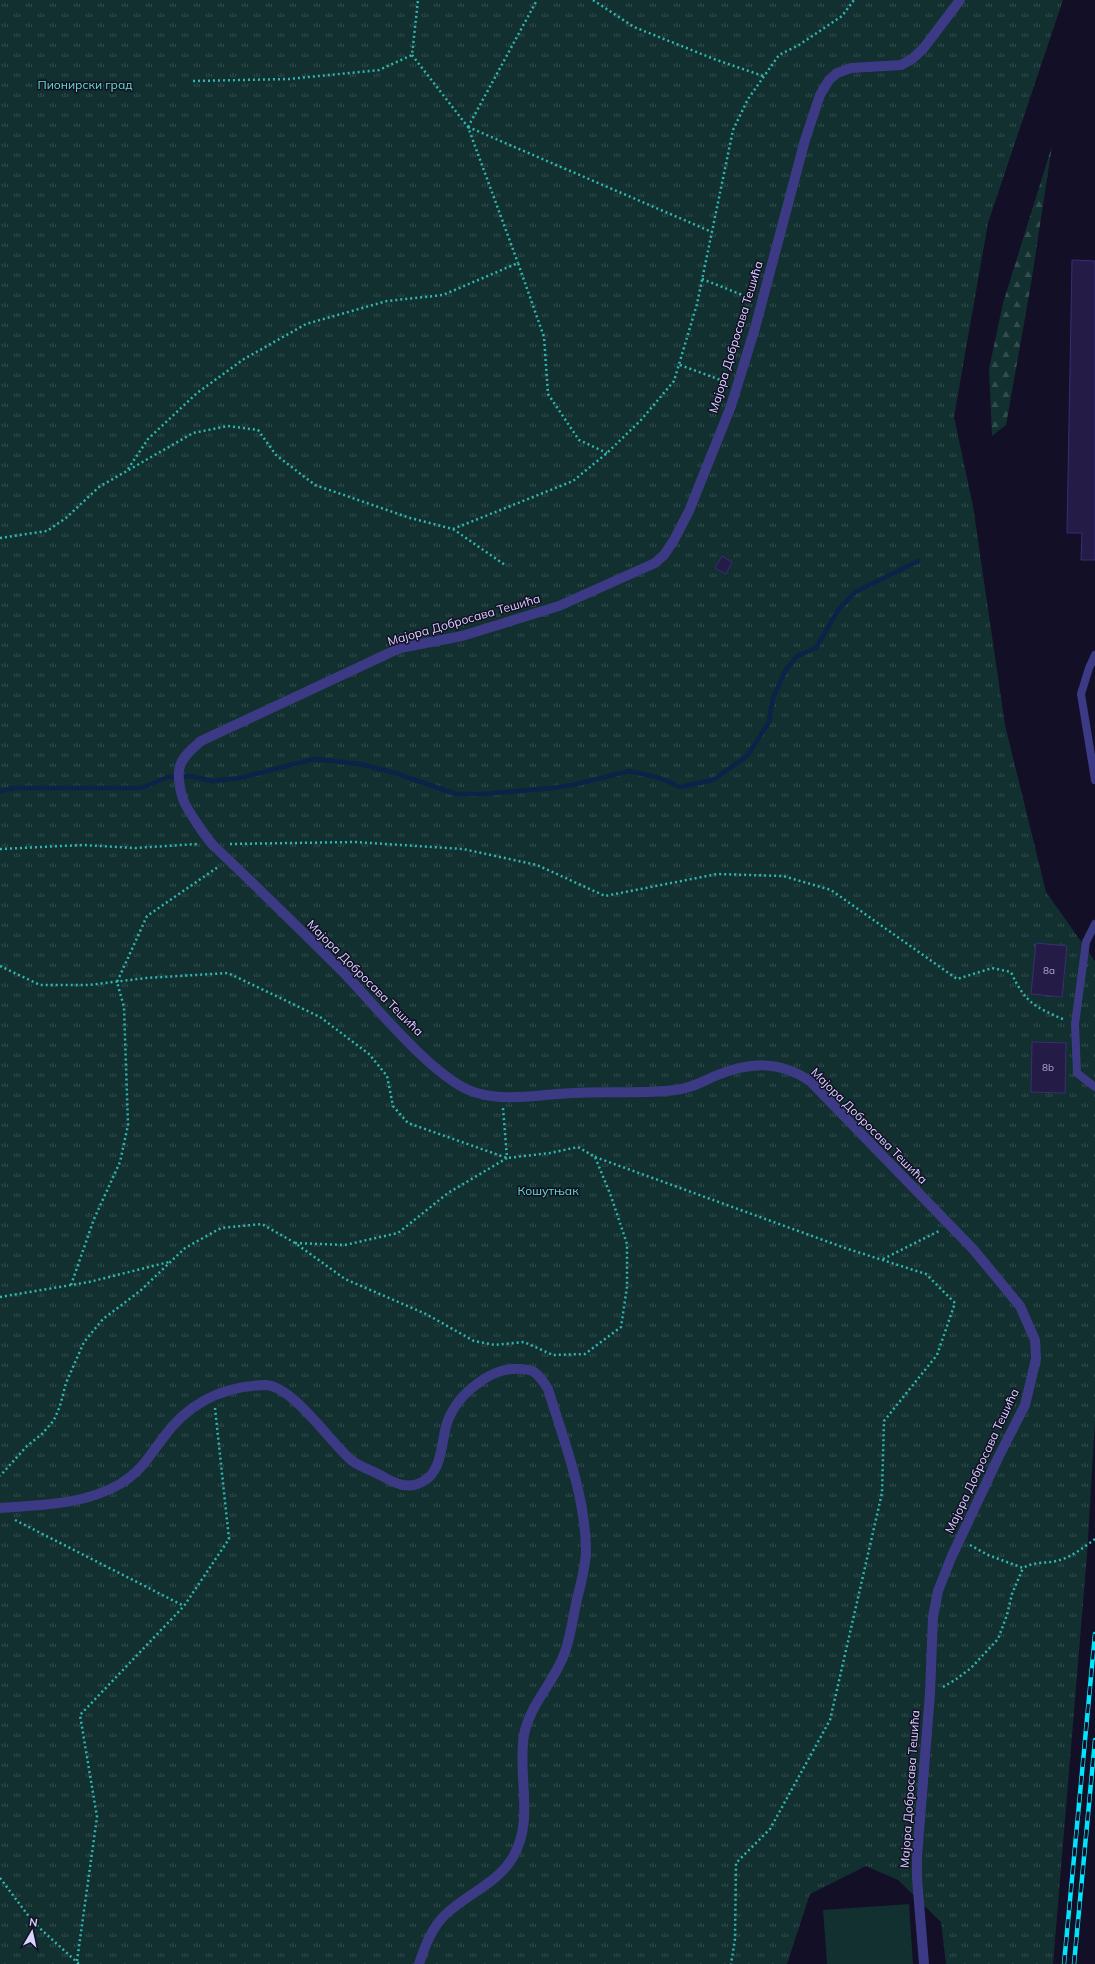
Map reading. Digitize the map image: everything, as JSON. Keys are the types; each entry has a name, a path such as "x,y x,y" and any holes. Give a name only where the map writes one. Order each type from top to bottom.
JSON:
{"street":[{"name":"Мајора Добросава Тешића","path":"924,1964 917,1878 917,1857 930,1693 933,1617 938,1591 960,1539 1025,1405 1036,1359 1035,1340 1020,1306 978,1255 949,1225 810,1082 792,1071 779,1067 762,1066 737,1069 693,1086 666,1091 574,1093 502,1097 476,1093 456,1083 434,1066 342,971 212,845 183,800 179,780 179,767 186,755 201,741 400,648 462,636 559,606 655,563 664,555 689,511 738,386 805,140 820,95 829,80 836,73 844,70 900,65 912,59 923,49 960,0"},
{"path":"0,1508 71,1501 100,1494 138,1471 174,1424 197,1405 230,1388 249,1385 270,1385 288,1394 352,1460 396,1483 408,1485 422,1482 429,1478 435,1469 451,1414 466,1392 480,1381 499,1372 521,1368 534,1370 540,1376 548,1389 578,1493 585,1530 586,1551 584,1572 565,1652 560,1664 540,1696 525,1731 522,1747 525,1810 523,1829 519,1844 505,1868 478,1891 445,1915 426,1945 419,1964"}],"lane":[{"path":"1095,655 1089,668 1081,694 1095,780"},
{"path":"1095,924 1086,942 1075,1024 1077,1073 1095,1087"}],"path":[{"path":"418,0 412,55 468,127 544,337 548,394 580,440 606,453"},
{"path":"468,127 537,0"},
{"path":"593,0 634,27 714,59 763,76"},
{"path":"454,529 573,481 641,420 674,381 698,304 733,130 748,99 779,55 799,45 842,16 854,0"},
{"path":"193,81 289,79 379,70 412,55"},
{"path":"468,127 712,232"},
{"path":"127,471 148,439 197,393 244,359 306,324 387,301 443,295 518,263"},
{"path":"702,279 761,302"},
{"path":"680,365 738,386"},
{"path":"0,538 47,531 66,518 99,487 193,433 228,426 258,430 276,455 315,485 410,518 454,529 505,565"},
{"path":"0,849 83,846 135,848 188,844 212,845 355,842 463,849 537,865 605,896 717,874 783,876 831,890 957,979 992,968 1011,972 1020,991 1038,1008 1075,1024"},
{"path":"71,1285 94,1219 120,1162 128,1125 124,1007 117,982 147,916 229,860"},
{"path":"0,966 40,985 89,985 146,978 228,973 320,1017 369,1054 387,1076 393,1106 408,1123 507,1158"},
{"path":"502,1097 507,1158"},
{"path":"295,1243 345,1245 398,1233 448,1193 507,1158 550,1153 578,1147 594,1157 882,1260 926,1274 955,1303 937,1355 884,1421 882,1493 830,1720 770,1829 736,1863 735,1939 731,1964"},
{"path":"0,1476 27,1446 42,1434 54,1420 60,1406 66,1383 84,1342 103,1319 140,1291 185,1248 221,1228 262,1224 295,1243 345,1279 426,1314 474,1341 495,1345 524,1342 553,1356 585,1354 621,1327 627,1287 627,1244 611,1196 594,1157"},
{"path":"882,1260 949,1225"},
{"path":"0,1298 71,1285 169,1262"},
{"path":"78,1963 97,1817 80,1715 184,1606 230,1539 214,1396"},
{"path":"14,1520 184,1606"},
{"path":"960,1539 988,1555 1023,1568"},
{"path":"930,1693 955,1680 971,1668 998,1639 1007,1615 1012,1594 1023,1568 1029,1564 1059,1561 1070,1556 1095,1539"},
{"path":"0,1878 34,1922 78,1963"}],"green space":[{"name":"Кошутњак","path":"0,0 1063,0 988,223 954,417 973,506 1005,725 1046,892 1095,961 1095,1421 1087,1555 1053,1964 946,1964 941,1922 898,1880 866,1866 810,1894 787,1964 0,1964"},
{"path":"1052,146 1031,284 1006,425 992,436 989,369 1003,303"},
{"path":"909,1904 913,1964 870,1964 866,1907"},
{"path":"866,1907 870,1964 827,1964 823,1910"}],"building":[{"path":"1072,260 1095,261 1095,560 1081,560 1082,533 1067,533"},
{"path":"722,556 732,562 726,574 715,568"},
{"path":"1036,943 1067,946 1062,997 1031,994"},
{"path":"1032,1042 1066,1043 1065,1093 1031,1092"}],"waterway":[{"path":"0,791 14,788 141,788 168,777 190,776 212,781 240,778 314,759 360,764 395,773 456,794 484,794 552,788 573,785 629,771 660,778 680,787 713,780 747,756 769,722 773,698 785,671 797,656 816,648 838,610 855,592 918,561"}],"railway":[{"path":"1064,1964 1095,1634"},
{"path":"1074,1964 1095,1740"}],"park label":[{"name":"Пионирски град","path":"85,85"}]}
